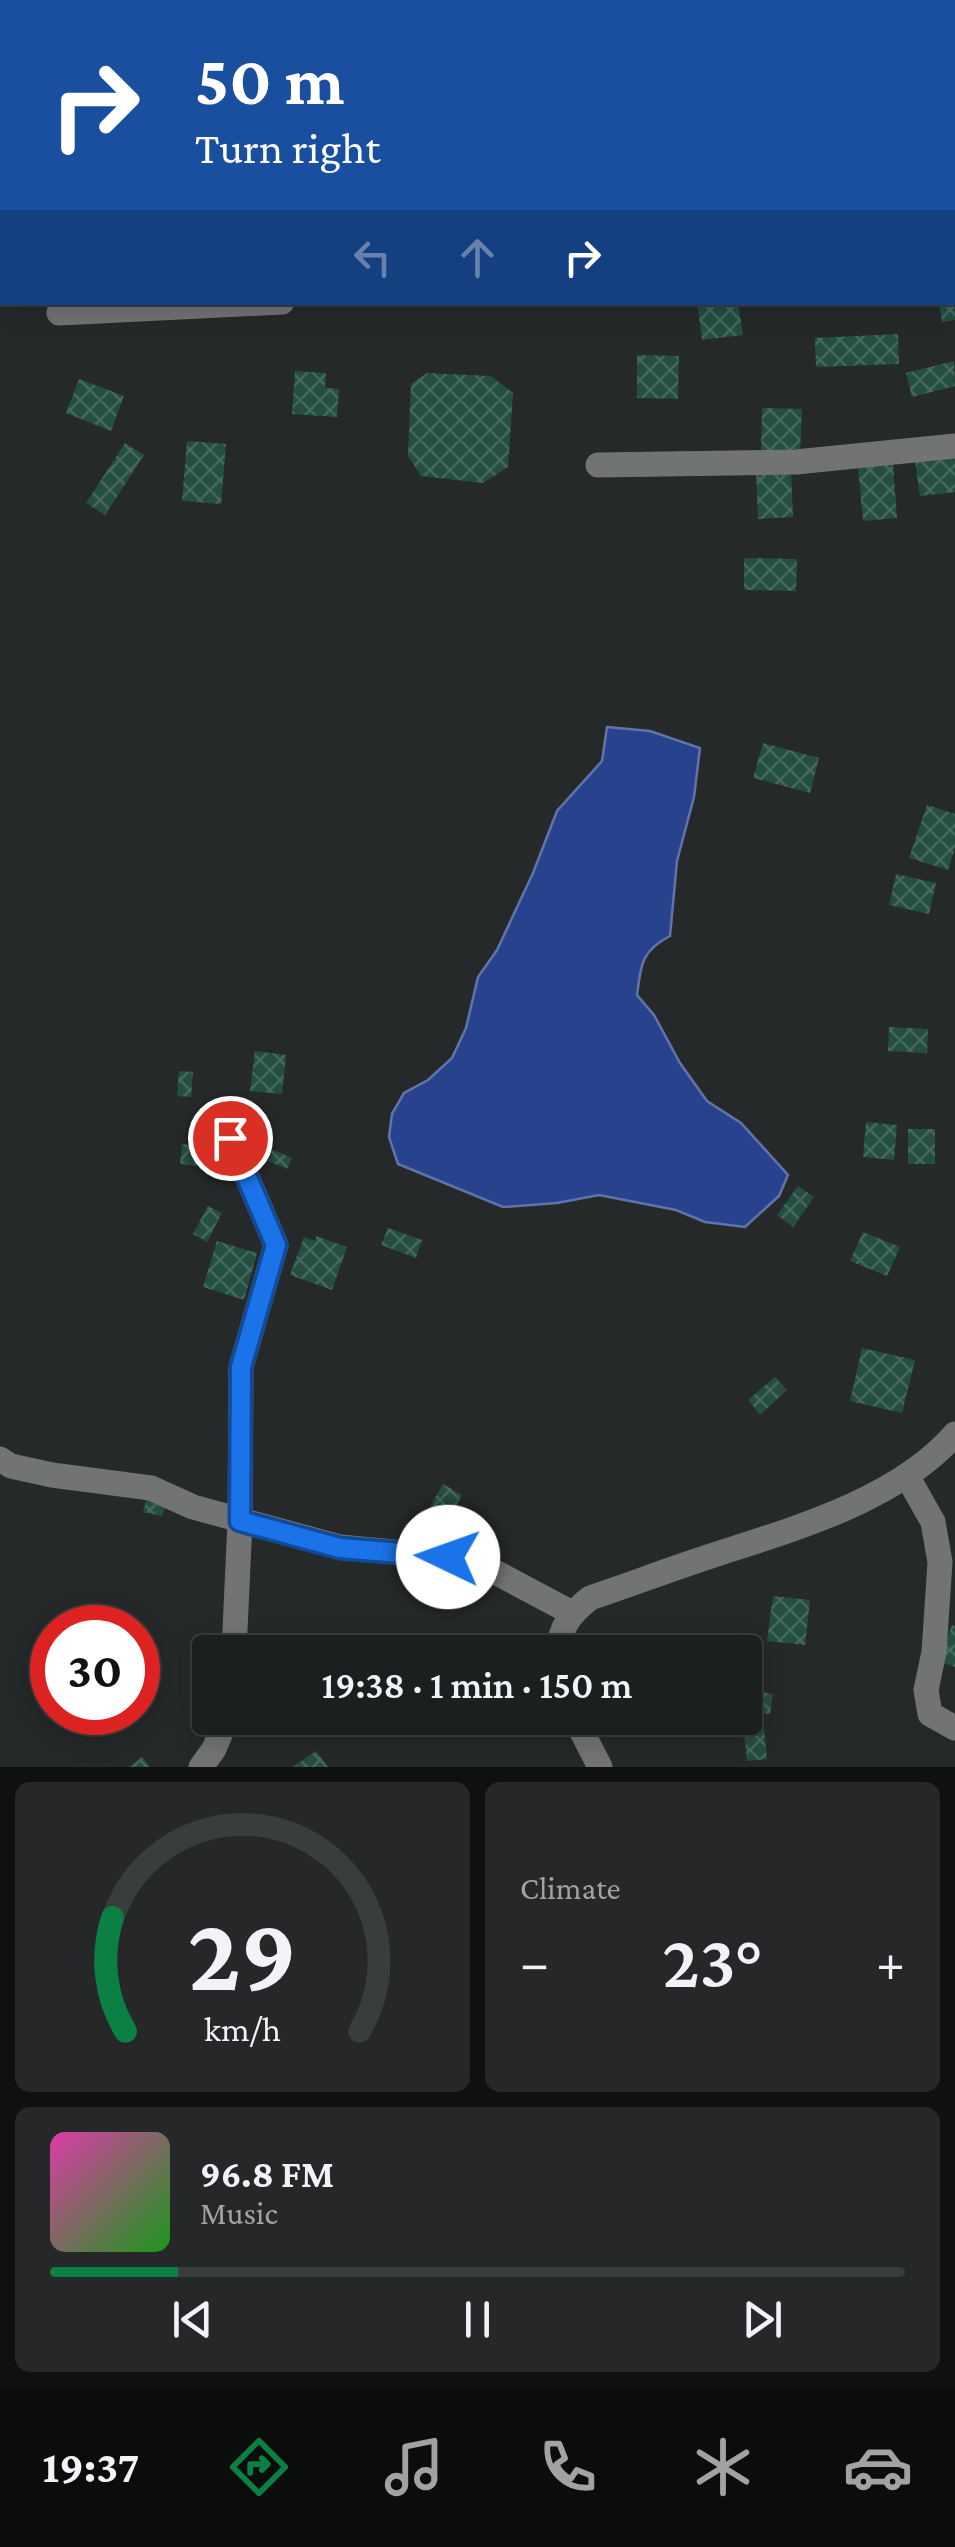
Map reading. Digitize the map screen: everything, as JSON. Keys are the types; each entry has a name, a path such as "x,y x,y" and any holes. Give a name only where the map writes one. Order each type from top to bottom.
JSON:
{"street":[{"path":"59,313 221,305"},
{"path":"598,465 796,462 955,446"},
{"path":"230,1138 276,1245 241,1367 235,1635"},
{"path":"560,1635 572,1612 590,1598 788,1530 907,1476 938,1454 955,1434"},
{"path":"0,1459 12,1466 52,1474 151,1488 193,1507 340,1548 448,1557 497,1573 572,1612"},
{"path":"907,1476 933,1522 940,1562 934,1652 926,1690 930,1714 955,1728"},
{"path":"201,1767 219,1735"},
{"path":"584,1735 600,1767"}],"water":[{"path":"607,727 650,731 700,748 694,797 677,861 670,936 653,947 644,960 637,995 654,1015 680,1063 707,1101 741,1123 788,1175 779,1196 745,1227 705,1222 676,1210 599,1195 503,1207 398,1164 389,1137 392,1114 404,1093 428,1080 452,1058 466,1028 478,977 497,950 557,811 602,761"}],"building":[{"path":"697,305 738,305 743,335 702,340"},
{"path":"939,305 955,305 955,320 942,322"},
{"path":"898,334 899,364 816,367 815,338"},
{"path":"637,355 679,356 678,399 637,398"},
{"path":"954,361 955,386 912,397 906,373"},
{"path":"295,371 326,373 325,388 339,389 337,417 292,414"},
{"path":"427,373 491,376 513,393 508,467 483,483 421,476 408,456 411,384"},
{"path":"79,379 124,396 111,431 66,413"},
{"path":"762,408 802,409 800,452 761,450"},
{"path":"187,441 226,444 221,504 182,501"},
{"path":"125,443 144,455 105,515 86,503"},
{"path":"955,456 955,492 920,496 915,461"},
{"path":"893,464 897,518 863,521 858,467"},
{"path":"791,471 793,517 758,519 756,472"},
{"path":"744,558 797,559 796,591 744,590"},
{"path":"763,743 819,758 810,793 753,778"},
{"path":"927,805 955,814 955,848 948,870 909,858"},
{"path":"896,874 936,883 929,914 889,905"},
{"path":"889,1027 928,1029 927,1053 888,1051"},
{"path":"255,1051 286,1055 282,1094 250,1091"},
{"path":"179,1071 193,1072 191,1097 177,1096"},
{"path":"866,1122 897,1125 894,1160 863,1157"},
{"path":"908,1129 935,1129 935,1164 908,1164"},
{"path":"182,1144 215,1147 213,1167 180,1164"},
{"path":"266,1147 292,1158 287,1169 261,1158"},
{"path":"798,1186 814,1197 793,1227 777,1215"},
{"path":"208,1206 222,1213 207,1242 193,1234"},
{"path":"388,1228 422,1240 416,1258 381,1245"},
{"path":"863,1232 900,1247 887,1276 850,1261"},
{"path":"316,1236 347,1247 332,1290 290,1275 304,1237 315,1241"},
{"path":"217,1241 257,1253 244,1300 203,1287"},
{"path":"862,1348 915,1360 902,1413 850,1401"},
{"path":"775,1377 787,1390 760,1415 748,1400"},
{"path":"443,1484 462,1495 446,1524 426,1513"},
{"path":"147,1497 167,1502 162,1516 143,1512"},
{"path":"773,1596 810,1600 805,1645 767,1641"},
{"path":"952,1625 955,1626 955,1667 939,1661"},
{"path":"762,1692 773,1694 770,1714 762,1713"},
{"path":"762,1719 767,1759 747,1761 744,1735 762,1735"},
{"path":"316,1751 328,1767 293,1767"},
{"path":"142,1757 150,1767 129,1767"}],"route":[{"path":"230,1138 276,1245 241,1367 240,1521 340,1548 448,1557"}]}
